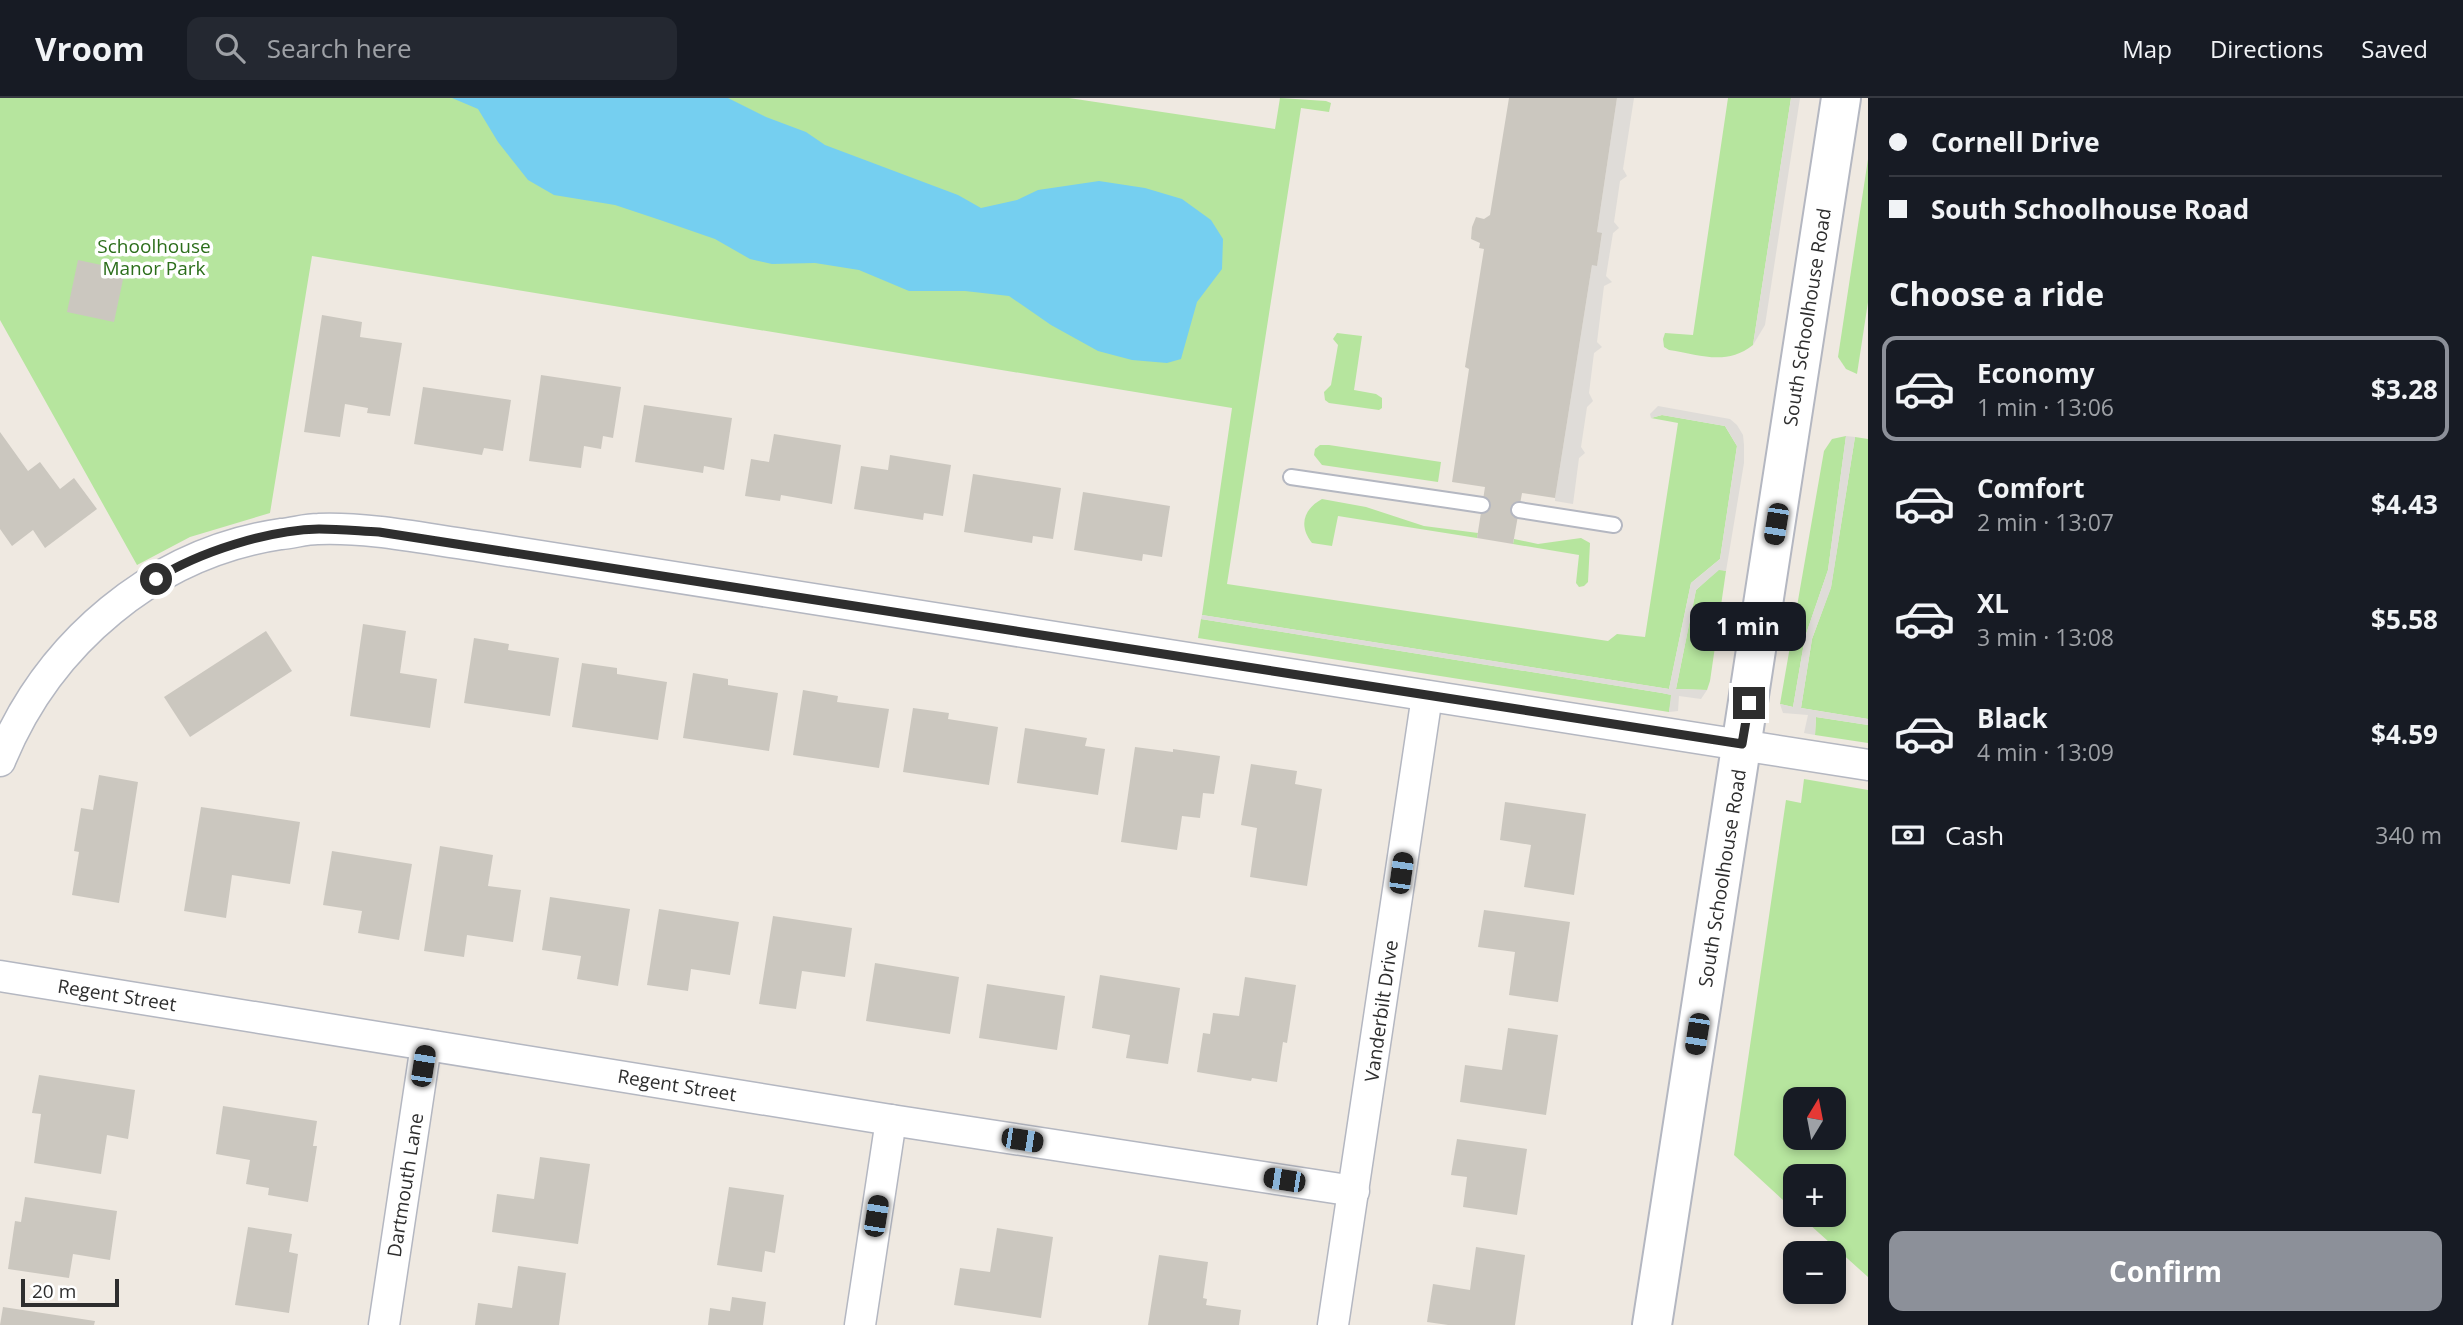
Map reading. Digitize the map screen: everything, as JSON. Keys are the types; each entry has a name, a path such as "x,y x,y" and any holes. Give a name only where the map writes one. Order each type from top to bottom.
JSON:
{"street":[{"name":"South Schoolhouse Road","path":"1652,1325 1840,98"},
{"path":"0,761 10,736 31,699 59,662 90,628 131,594 172,568 216,549 317,529 379,532 477,546 1868,765"},
{"name":"Vanderbilt Drive","path":"1333,1325 1427,696"},
{"name":"Regent Street","path":"0,976 891,1120 1354,1191"},
{"name":"Dartmouth Lane","path":"384,1325 426,1045"},
{"path":"860,1325 891,1120"}],"lane":[{"path":"1291,477 1482,505"},
{"path":"1519,510 1614,525"}],"green space":[{"name":"Schoolhouse Manor Park","path":"0,98 1069,98 1275,129 1280,98 1326,101 1331,103 1329,112 1301,108 1227,584 1608,641 1617,634 1645,637 1678,423 1651,418 1662,415 1725,426 1737,446 1720,559 1691,583 1669,689 1202,615 1232,408 312,256 270,513 190,537 137,565 0,320"},
{"path":"1728,98 1791,98 1753,345 1733,355 1713,357 1669,350 1664,347 1663,339 1665,333 1693,335"},
{"path":"1868,159 1868,302 1857,374 1846,369 1838,357"},
{"path":"1337,333 1362,336 1354,390 1376,394 1382,398 1382,408 1379,410 1329,403 1325,400 1324,392 1331,385 1338,345 1333,339"},
{"path":"1846,436 1828,570 1805,637 1793,707 1780,704 1824,451 1832,439"},
{"path":"1855,437 1868,439 1868,719 1801,708 1812,639 1831,587"},
{"path":"1320,445 1441,462 1438,482 1322,465 1314,455 1315,449"},
{"path":"1322,499 1366,507 1424,526 1478,533 1477,538 1338,516 1332,546 1312,543 1305,530 1305,518 1311,508"},
{"path":"1581,538 1590,543 1588,582 1579,587 1576,583 1579,555 1513,544 1514,539 1538,544"},
{"path":"1719,569 1726,571 1707,690 1676,689 1696,590"},
{"path":"1201,619 1662,693 1672,695 1669,712 1198,638"},
{"path":"1816,717 1868,725 1868,743 1815,735"},
{"path":"1804,779 1868,790 1868,1277 1846,1257 1846,1241 1828,1241 1812,1227 1846,1227 1846,1164 1783,1164 1783,1200 1734,1155 1786,800 1801,803"}],"shaded area":[{"path":"1617,98 1634,98 1623,169 1627,176 1620,181 1614,222 1619,228 1613,233 1606,276 1612,282 1604,286 1597,342 1602,347 1594,353 1589,393 1593,401 1587,407 1581,447 1585,453 1579,458 1573,504 1555,501 1555,498 1592,265 1597,265 1602,234 1597,232"},
{"path":"1791,98 1800,98 1765,325 1753,345"},
{"path":"1658,406 1730,419 1743,435 1744,445 1744,463 1726,571 1719,570 1696,590 1676,689 1707,690 1701,699 1679,696 1678,711 1669,712 1671,695 1662,693 1201,619 1202,615 1669,689 1691,583 1720,559 1737,446 1725,426 1662,415 1651,418 1650,414"},
{"path":"1846,436 1855,437 1831,588 1812,639 1801,708 1868,719 1868,725 1816,717 1815,735 1804,733 1808,715 1783,713 1780,704 1793,707 1805,637 1828,570"}],"water":[{"path":"452,98 728,98 766,117 806,132 825,145 958,195 981,208 1017,200 1038,190 1099,181 1145,188 1182,199 1211,220 1223,239 1222,269 1197,302 1181,359 1167,363 1132,360 1098,351 1051,325 1009,296 965,291 909,291 859,270 815,263 772,264 750,259 715,239 615,205 554,195 528,180 498,142 478,109"}],"building":[{"path":"1509,98 1617,98 1597,232 1602,233 1597,266 1592,265 1555,498 1522,493 1513,544 1477,538 1485,487 1452,482 1469,369 1465,367 1484,249 1479,248 1480,243 1471,239 1472,227 1476,217 1484,219 1490,215"},
{"path":"78,260 125,270 114,322 67,312"},
{"path":"322,315 362,322 360,337 402,343 390,416 367,413 368,408 345,404 340,437 304,432"},
{"path":"541,375 621,387 613,438 603,436 601,449 584,446 581,468 529,461"},
{"path":"423,387 511,400 503,451 484,448 482,455 414,444"},
{"path":"644,405 732,418 724,470 704,466 703,473 635,462"},
{"path":"0,432 28,471 40,462 60,489 74,478 97,509 45,548 33,530 12,546 0,529"},
{"path":"774,434 841,445 832,504 781,495 780,501 745,496 751,459 769,462"},
{"path":"890,455 951,465 943,516 924,513 923,520 854,509 861,466 888,470"},
{"path":"973,474 1061,488 1053,539 1033,536 1032,543 964,532"},
{"path":"1083,492 1170,506 1162,557 1143,554 1142,561 1074,550"},
{"path":"363,624 406,631 400,673 437,679 430,728 350,716"},
{"path":"266,631 292,671 190,737 164,697"},
{"path":"474,638 509,644 508,650 559,658 550,716 464,703"},
{"path":"582,663 617,668 617,674 667,682 658,740 572,727"},
{"path":"693,673 728,679 728,685 778,693 769,751 683,738"},
{"path":"803,690 838,696 837,702 889,709 879,768 793,755"},
{"path":"913,708 949,713 948,719 998,727 989,785 903,772"},
{"path":"1025,728 1087,738 1085,746 1105,749 1098,795 1017,783"},
{"path":"1135,747 1220,756 1214,794 1203,793 1200,818 1182,816 1177,850 1121,842"},
{"path":"1251,764 1297,771 1295,784 1322,789 1307,886 1250,877 1257,828 1241,825"},
{"path":"99,775 138,782 119,903 72,895 79,852 74,851 81,808 93,810"},
{"path":"1505,802 1586,814 1574,895 1524,887 1531,845 1500,840"},
{"path":"201,807 300,822 290,884 232,875 226,918 184,911"},
{"path":"440,846 493,855 488,886 521,890 513,942 467,935 464,957 424,951"},
{"path":"332,851 412,864 399,940 358,933 362,911 323,905"},
{"path":"550,897 630,909 618,986 577,979 581,956 542,950"},
{"path":"659,909 739,922 730,975 691,969 688,991 647,985"},
{"path":"1484,910 1570,922 1558,1002 1509,995 1515,952 1478,947"},
{"path":"773,916 852,928 845,977 802,971 796,1009 759,1004"},
{"path":"875,963 959,977 950,1034 866,1021"},
{"path":"1100,975 1180,988 1168,1064 1126,1058 1130,1035 1092,1028"},
{"path":"1245,977 1296,985 1287,1043 1283,1042 1277,1082 1252,1078 1251,1081 1197,1072 1203,1033 1210,1034 1213,1013 1239,1016"},
{"path":"987,984 1065,996 1057,1050 979,1038"},
{"path":"1508,1028 1558,1035 1546,1115 1460,1102 1465,1065 1502,1070"},
{"path":"39,1075 135,1090 128,1139 107,1135 101,1174 34,1163 41,1114 32,1113"},
{"path":"223,1106 317,1121 313,1146 317,1146 308,1202 268,1195 269,1188 246,1184 250,1160 216,1154"},
{"path":"1457,1139 1527,1149 1517,1215 1463,1207 1467,1177 1451,1175"},
{"path":"540,1157 590,1164 578,1244 492,1232 497,1194 534,1199"},
{"path":"729,1187 784,1195 775,1253 765,1251 762,1272 717,1265"},
{"path":"25,1197 117,1211 110,1260 73,1254 69,1278 8,1269 15,1221 21,1222"},
{"path":"248,1227 292,1234 289,1252 298,1254 289,1313 235,1305"},
{"path":"997,1228 1053,1237 1041,1318 954,1305 960,1268 990,1272"},
{"path":"1476,1247 1525,1255 1515,1325 1448,1325 1427,1322 1433,1284 1470,1290"},
{"path":"1159,1255 1208,1262 1203,1298 1207,1299 1206,1305 1241,1310 1239,1325 1148,1325"},
{"path":"518,1266 566,1273 559,1325 475,1325 478,1303 512,1308"},
{"path":"732,1297 766,1302 763,1325 708,1325 710,1308 730,1311"},
{"path":"3,1307 95,1321 94,1325 0,1325"}],"route":[{"path":"156,579 172,568 216,549 267,537 317,529 379,532 1742,744 1749,703"}]}
